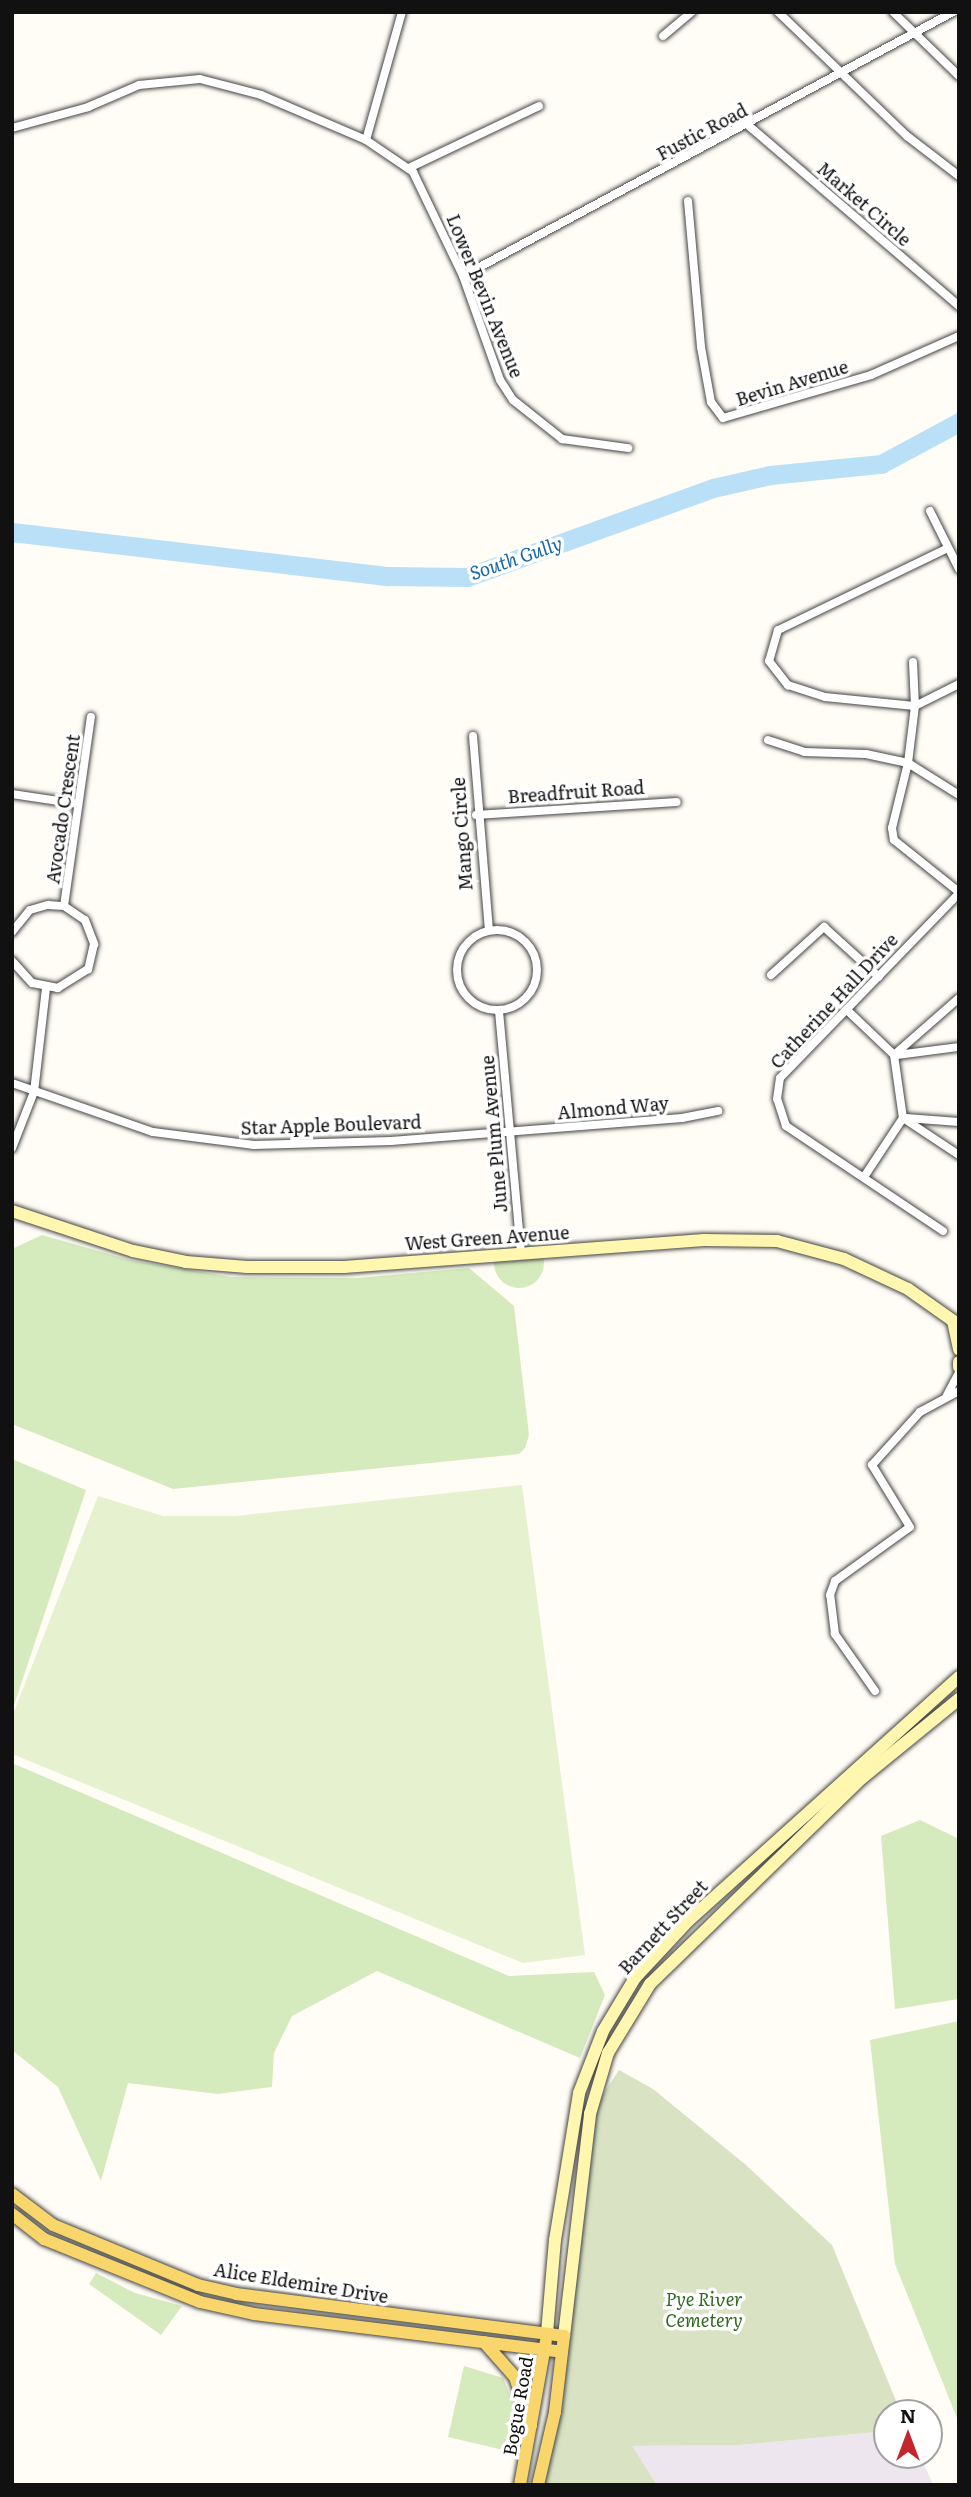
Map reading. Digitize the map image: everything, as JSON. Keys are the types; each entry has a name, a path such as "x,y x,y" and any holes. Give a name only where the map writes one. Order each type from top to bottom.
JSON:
{"main road":[{"name":"West Green Avenue","path":"12,1211 133,1251 186,1262 344,1267 704,1240 777,1241 844,1259 908,1289 956,1323 959,1349"},
{"name":"Barnett Street","path":"547,2333 558,2216 579,2093 603,2031 635,1978 729,1883 959,1677"},
{"name":"Barnett Street","path":"565,2336 590,2114 608,2053 650,1984 862,1778 959,1699"},
{"name":"Alice Eldemire Drive","path":"12,2194 53,2225 198,2285 236,2294 565,2336"},
{"name":"Alice Eldemire Drive","path":"12,2214 44,2239 200,2302 254,2314 562,2352"},
{"name":"Bogue Road","path":"520,2485 533,2432 547,2333"},
{"name":"Bogue Road","path":"538,2485 565,2336"},
{"path":"484,2342 515,2377 533,2432"}],"street":[{"path":"366,140 402,12"},
{"path":"663,36 692,12"},
{"path":"778,12 837,74 959,176"},
{"path":"893,12 959,76"},
{"name":"Fustic Road","path":"463,276 749,126 837,74 915,35 953,12"},
{"path":"12,128 88,107 139,85 200,79 261,95 366,140 409,168 538,106"},
{"name":"Market Circle","path":"749,126 959,306"},
{"name":"Lower Bevin Avenue","path":"409,168 463,276 492,360 513,400 562,439 628,448"},
{"name":"Bevin Avenue","path":"688,201 701,347 711,402 723,418 871,375 959,336"},
{"path":"930,511 959,569"},
{"path":"948,548 778,630 771,645 769,661 788,685 825,697 915,706 959,684"},
{"path":"913,662 915,706 908,763 892,828 894,840 959,892"},
{"name":"Avocado Crescent","path":"64,906 91,717"},
{"name":"Mango Circle","path":"473,736 476,815 489,930"},
{"path":"768,740 804,752 866,754 908,763 959,795"},
{"path":"12,794 78,804"},
{"name":"Breadfruit Road","path":"476,815 677,802"},
{"name":"Catherine Hall Drive","path":"943,1231 786,1126 777,1099 780,1078 848,1011 959,892"},
{"path":"12,933 21,918 36,908 64,906 85,920 91,932 93,957 88,969 70,985 46,988 25,979 12,961"},
{"path":"771,975 824,928 879,976"},
{"path":"489,930 522,937 533,950 538,966 536,985 525,1000 499,1011 474,1004 459,984 456,971 465,945 489,930"},
{"path":"12,1148 34,1092 46,988"},
{"path":"894,1055 959,998"},
{"name":"June Plum Avenue","path":"499,1011 521,1254"},
{"path":"848,1011 894,1055 903,1118 864,1177"},
{"path":"894,1055 959,1047"},
{"name":"Star Apple Boulevard","path":"12,1083 153,1132 206,1141 287,1145 509,1131"},
{"name":"Almond Way","path":"509,1131 718,1111"},
{"path":"903,1118 959,1122"},
{"path":"903,1118 959,1155"},
{"path":"947,1395 959,1367"},
{"path":"875,1691 835,1634 830,1595 835,1581 910,1527 872,1465 920,1412 947,1395 959,1391"}],"shaded area":[{"path":"873,2432 873,2469 926,2469 933,2485 657,2485 631,2446 740,2445"}],"green space":[{"path":"42,1235 130,1260 232,1277 357,1278 469,1268 514,1306 529,1435 525,1448 519,1454 173,1489 12,1424 12,1249"},
{"path":"519,1238 537,1245 544,1263 537,1281 519,1288 501,1281 494,1263 501,1245"},
{"path":"12,1459 86,1490 12,1711"},
{"path":"522,1485 585,1955 523,1963 12,1754 12,1717 98,1496 163,1516 236,1516"},
{"path":"12,1763 509,1976 594,1972 605,1995 580,2058 377,1971 292,2016 274,2053 272,2087 218,2094 128,2083 101,2181 58,2087 12,2050"},
{"path":"920,1820 959,1839 959,1999 895,2009 881,1836"},
{"path":"959,2021 959,2423 895,2264 870,2040"},
{"name":"Pye River Cemetery","path":"619,2070 653,2089 746,2165 832,2245 895,2399 873,2399 873,2432 740,2445 632,2446 657,2485 538,2485 590,2114"},
{"path":"96,2273 135,2293 182,2306 161,2335 89,2284"},
{"path":"464,2366 503,2378 516,2410 508,2451 448,2437"}],"waterway":[{"name":"South Gully","path":"12,532 388,576 467,577 713,488 770,475 881,464 959,422"}]}
